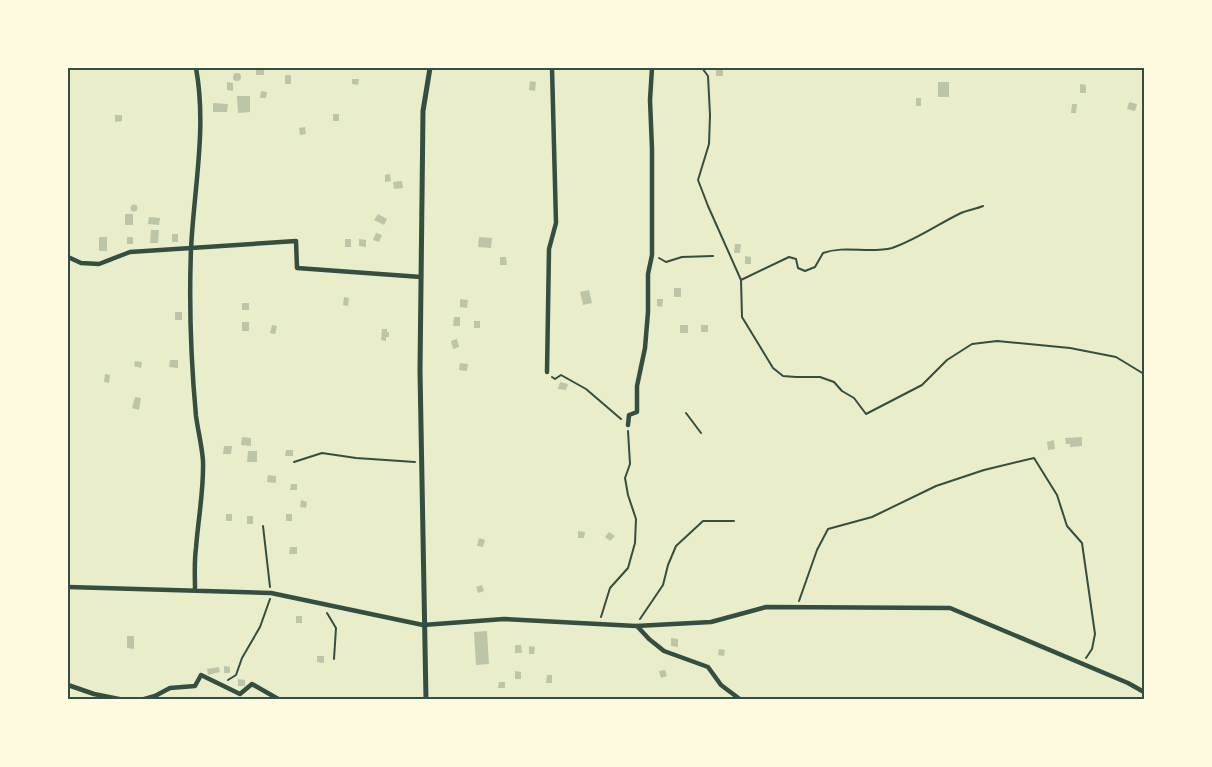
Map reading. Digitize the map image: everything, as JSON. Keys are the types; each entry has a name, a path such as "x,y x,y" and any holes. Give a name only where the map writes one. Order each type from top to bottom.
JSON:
{"street":[{"path":"195,590 195,550 200,518 203,462 196,415 191,249 200,142 200,90 196,68"},
{"path":"426,700 421,463 421,276 423,111 430,68"},
{"path":"547,372 549,249 556,223 552,68"},
{"path":"628,425 629,415 637,412 637,386 645,348 648,312 648,274 652,255 650,100 652,68"},
{"path":"68,258 81,263 99,264 130,252 296,241 297,268 421,276"},
{"path":"68,587 271,593 423,625 504,620 636,626 711,622 766,607 950,608 1128,683 1144,692"},
{"path":"636,626 664,651 708,667 721,685 741,700"},
{"path":"141,700 156,696 170,688 195,686 201,675 223,684 240,694 252,684 280,700"},
{"path":"68,685 94,694 124,700"}],"path":[{"path":"702,68 708,76 709,144 698,180 742,280 742,317 773,368 783,376 820,377 834,382 854,398 866,414 922,385 947,360 972,344 997,341 1070,348 1116,357 1144,374"},
{"path":"742,280 789,257 796,260 798,268 805,272 815,267 823,253 835,249 853,251 892,248 940,226 962,213 983,206"},
{"path":"652,255 666,262 682,257 713,256"},
{"path":"547,372 555,380 561,375 586,389 628,425 630,464 625,478 628,495 636,519 635,543 628,568 610,588 599,624"},
{"path":"686,413 701,434"},
{"path":"294,462 322,453 356,458 421,463"},
{"path":"797,608 817,550 828,529 872,517 936,486 984,470 1034,458 1057,494 1067,526 1082,543 1095,634 1092,649 1081,664"},
{"path":"636,626 663,585 668,565 676,546 704,522 734,521"},
{"path":"223,684 236,674 242,658 260,628 271,593 263,526"},
{"path":"322,604 336,628 334,659"}],"building":[{"path":"256,68 264,68 264,75 256,75"},
{"path":"716,68 723,68 723,76 716,76"},
{"path":"237,73 241,77 237,81 233,77"},
{"path":"285,75 291,75 291,84 285,84"},
{"path":"352,79 359,79 358,85 352,84"},
{"path":"530,81 536,82 535,91 529,90"},
{"path":"227,82 233,83 233,91 227,90"},
{"path":"938,82 949,82 949,97 938,97"},
{"path":"1080,84 1086,85 1086,93 1080,93"},
{"path":"261,91 267,92 266,98 260,98"},
{"path":"237,96 250,96 250,112 238,113"},
{"path":"916,98 921,98 921,106 916,106"},
{"path":"1129,102 1137,104 1135,111 1127,109"},
{"path":"213,103 228,104 227,112 213,112"},
{"path":"1072,104 1077,104 1076,113 1071,113"},
{"path":"333,114 339,114 339,121 333,121"},
{"path":"115,115 122,115 122,121 115,122"},
{"path":"305,127 306,134 300,135 299,128"},
{"path":"390,174 391,181 385,182 385,175"},
{"path":"402,181 403,188 394,189 393,182"},
{"path":"134,204 138,208 134,212 130,208"},
{"path":"125,214 133,214 133,225 125,225"},
{"path":"378,214 387,219 384,225 374,220"},
{"path":"149,217 160,218 159,225 148,224"},
{"path":"151,230 159,230 158,243 150,243"},
{"path":"376,233 382,235 379,242 373,240"},
{"path":"172,234 178,234 178,242 172,242"},
{"path":"99,237 107,237 107,251 99,251"},
{"path":"127,237 133,237 133,244 127,244"},
{"path":"479,237 492,238 491,248 478,247"},
{"path":"345,239 351,239 351,247 345,247"},
{"path":"359,239 366,240 366,247 359,246"},
{"path":"735,244 741,244 740,253 734,253"},
{"path":"745,256 751,257 751,264 745,264"},
{"path":"500,257 506,257 507,265 500,265"},
{"path":"674,288 681,288 681,297 674,297"},
{"path":"589,290 592,303 583,305 580,292"},
{"path":"344,297 349,298 348,306 343,305"},
{"path":"460,299 468,300 467,308 460,307"},
{"path":"657,299 663,299 662,307 657,306"},
{"path":"242,303 249,303 249,310 242,310"},
{"path":"175,312 182,312 182,320 175,320"},
{"path":"454,317 460,317 460,326 453,326"},
{"path":"474,321 480,321 480,328 474,328"},
{"path":"242,322 249,322 249,331 242,331"},
{"path":"272,325 277,326 275,334 270,333"},
{"path":"680,325 688,325 688,333 680,333"},
{"path":"701,325 708,325 708,332 701,332"},
{"path":"382,329 387,329 387,332 389,332 389,337 386,337 386,341 381,340"},
{"path":"457,339 459,347 453,349 451,341"},
{"path":"170,360 178,360 178,368 169,367"},
{"path":"135,361 142,362 141,368 134,366"},
{"path":"460,363 468,364 467,371 459,370"},
{"path":"105,374 110,375 109,383 104,382"},
{"path":"560,382 568,384 566,390 558,389"},
{"path":"135,397 141,398 139,410 132,408"},
{"path":"242,437 251,438 251,446 241,445"},
{"path":"1082,437 1082,446 1070,447 1070,444 1066,444 1065,438"},
{"path":"1054,440 1055,449 1048,450 1047,442"},
{"path":"224,446 232,446 231,454 223,454"},
{"path":"286,450 293,450 293,456 285,456"},
{"path":"248,451 257,451 257,462 247,462"},
{"path":"268,475 276,476 276,483 267,482"},
{"path":"291,484 297,484 297,490 290,490"},
{"path":"301,500 307,502 306,508 300,507"},
{"path":"226,514 232,514 232,521 226,521"},
{"path":"286,514 292,514 292,521 286,521"},
{"path":"247,516 253,516 253,524 247,524"},
{"path":"578,531 585,532 584,538 578,538"},
{"path":"609,532 615,536 610,541 605,537"},
{"path":"479,538 485,540 483,547 477,546"},
{"path":"290,547 297,547 297,554 289,554"},
{"path":"482,585 484,591 478,593 476,587"},
{"path":"296,616 302,616 302,623 296,623"},
{"path":"487,631 489,664 476,665 474,632"},
{"path":"127,636 134,636 134,649 127,648"},
{"path":"671,638 678,639 678,647 671,646"},
{"path":"515,645 521,645 522,653 515,653"},
{"path":"529,646 535,647 534,654 529,654"},
{"path":"719,649 725,650 724,656 718,655"},
{"path":"317,656 324,656 324,663 317,662"},
{"path":"224,666 230,667 230,673 224,673"},
{"path":"219,667 220,672 208,675 207,669"},
{"path":"665,670 667,676 661,678 659,671"},
{"path":"515,671 521,672 521,679 515,679"},
{"path":"547,675 552,675 552,683 546,683"},
{"path":"238,679 245,680 245,686 238,686"},
{"path":"499,682 505,682 505,688 498,688"}]}
